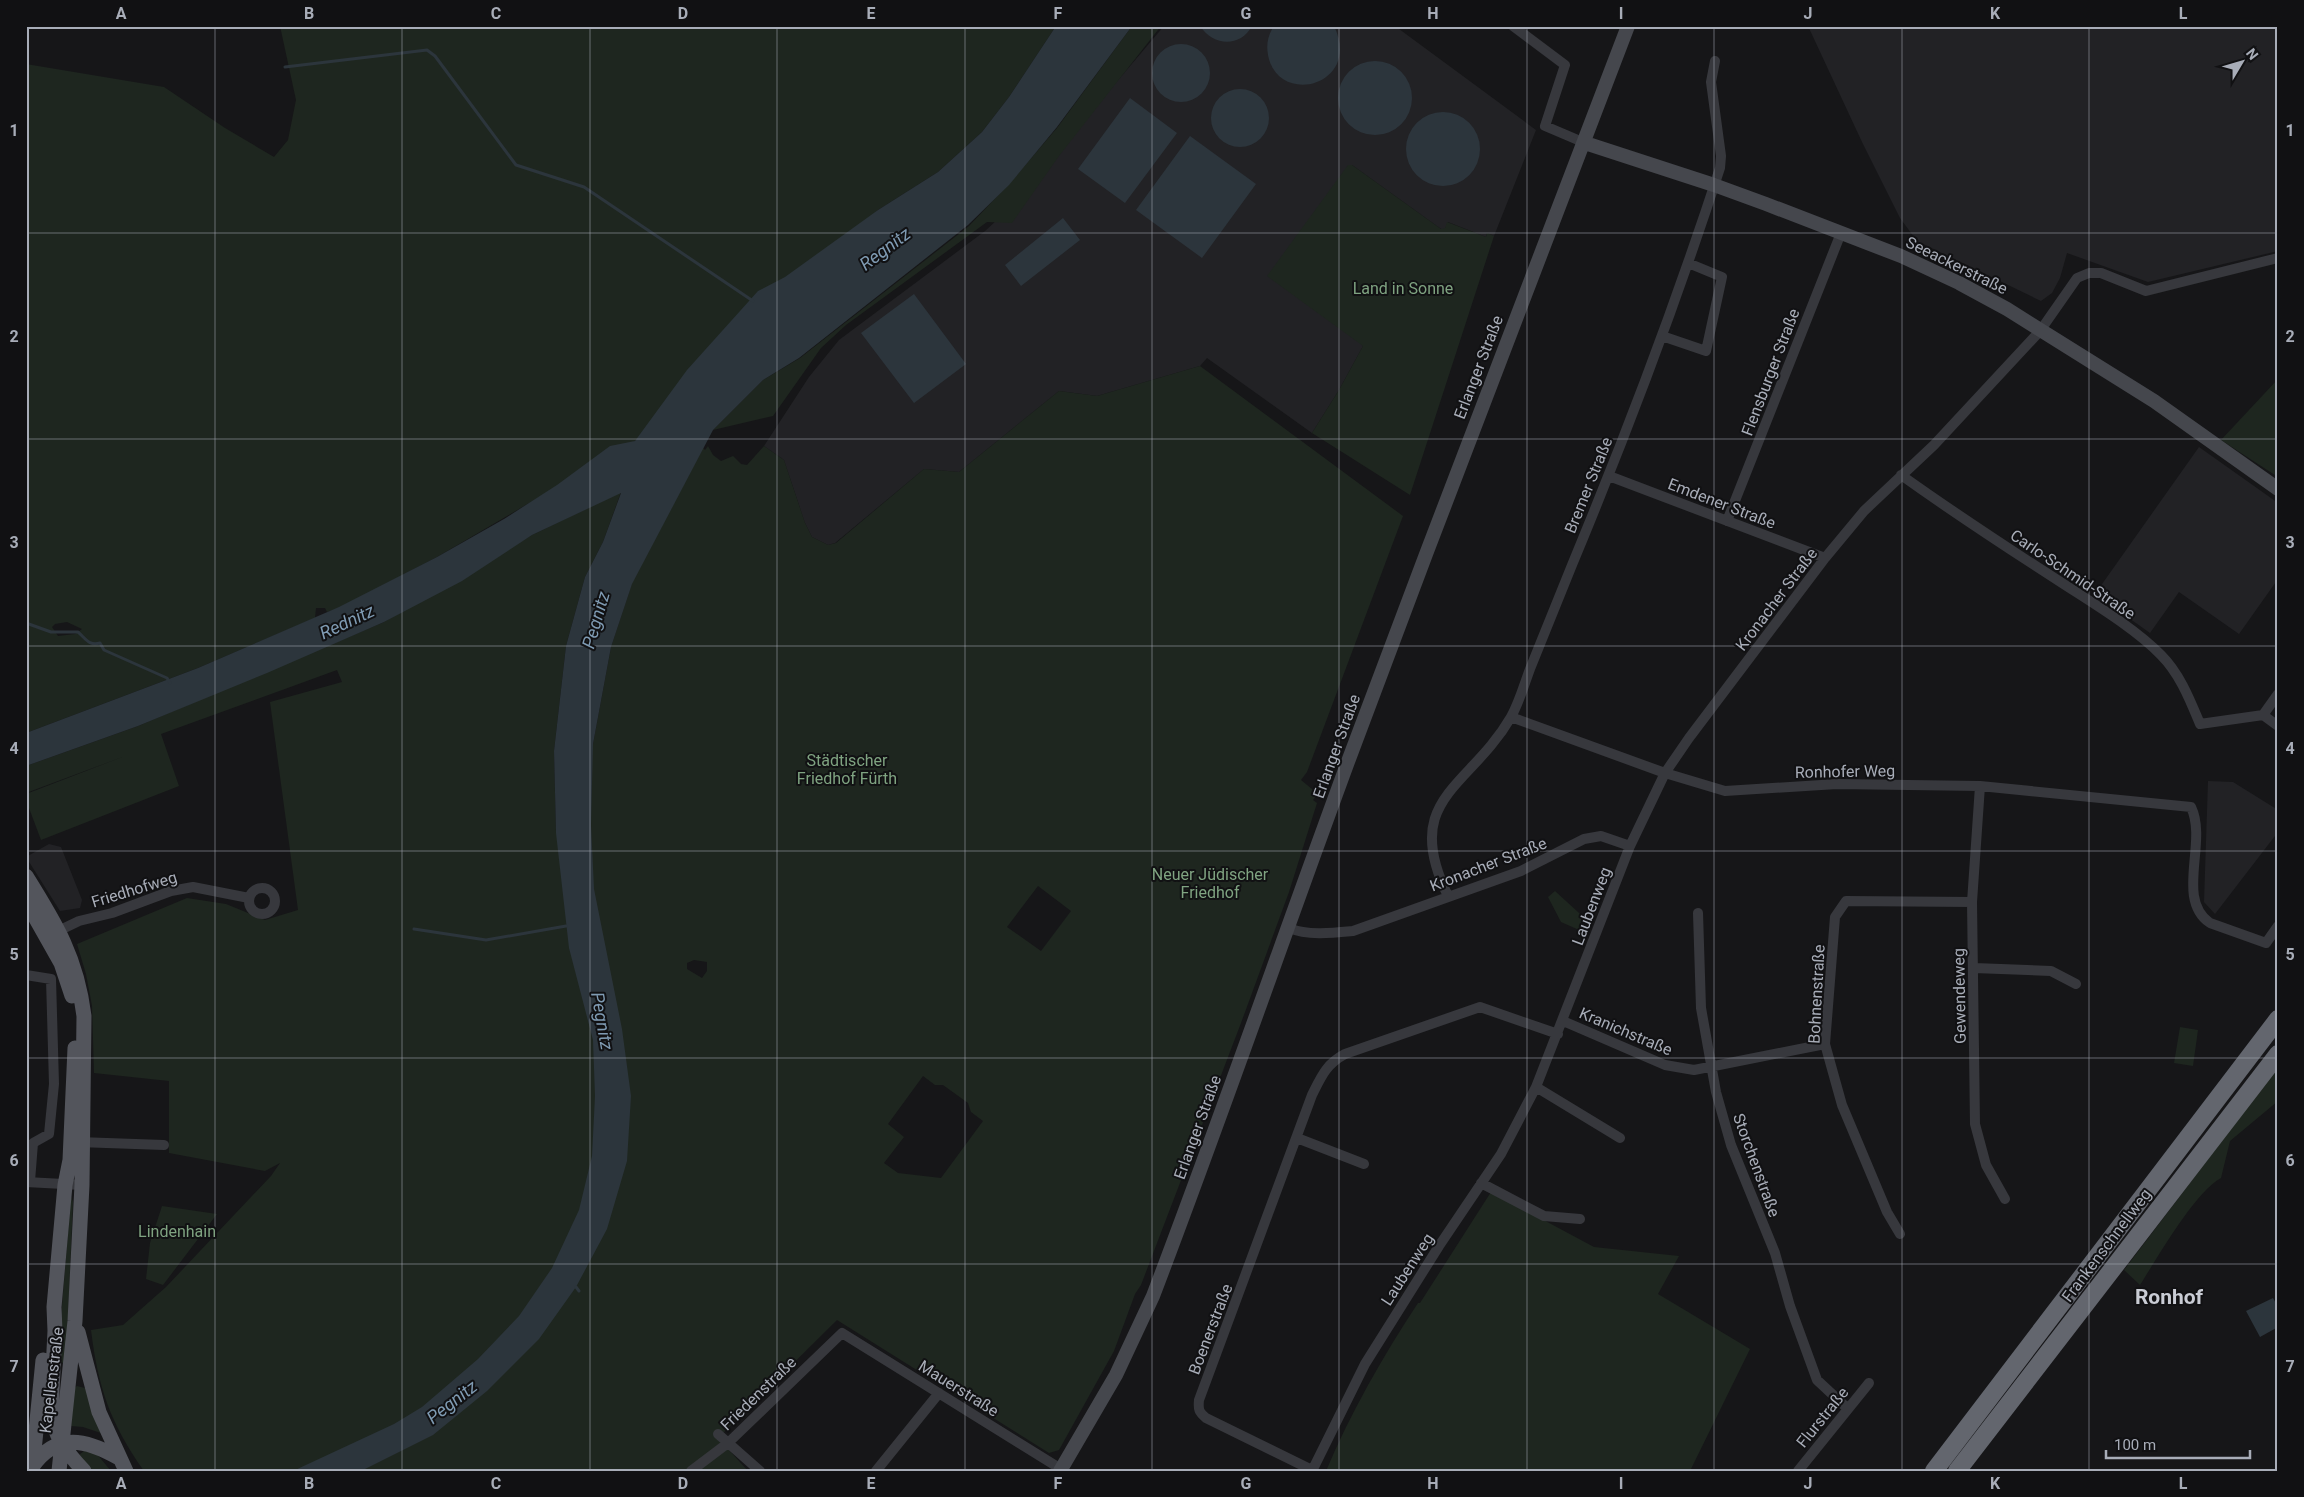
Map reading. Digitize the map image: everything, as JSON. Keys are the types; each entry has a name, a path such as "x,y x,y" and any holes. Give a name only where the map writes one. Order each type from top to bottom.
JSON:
{"highway":[{"name":"Frankenschnellweg","path":"1934,1471 2278,1019"},
{"name":"Frankenschnellweg","path":"1957,1471 2278,1054"}],"main road":[{"name":"Erlanger Straße","path":"1060,1470 1119,1370 1153,1296 1351,754 1437,530 1478,416 1628,26"},
{"name":"Seeackerstraße","path":"1584,143 1714,185 1901,256 1952,280 1995,302 2154,401 2278,489"},
{"name":"Kapellenstraße","path":"26,876 53,934 78,977 84,1016 77,1142 82,1185 75,1321 62,1443"},
{"name":"Kapellenstraße","path":"26,901 53,934"},
{"name":"Kapellenstraße","path":"62,1443 51,1415 55,1331 54,1307 65,1185 77,1142"},
{"name":"Kapellenstraße","path":"32,1469 47,1330 54,1307"},
{"path":"75,1321 92,1390 123,1465"},
{"path":"32,1469 42,1455 62,1443 82,1442 104,1450 123,1465"},
{"path":"59,1471 62,1443"},
{"path":"62,1443 84,1471"}],"street":[{"path":"1513,26 1565,65 1545,126 1584,143"},
{"name":"Bremer Straße","path":"1448,896 1437,873 1432,845 1435,815 1446,795 1483,755 1511,717 1609,476 1662,336 1720,168 1721,156 1711,82 1715,61"},
{"name":"Flensburger Straße","path":"1727,521 1841,233"},
{"name":"Kronacher Straße","path":"1289,928 1311,932 1353,931 1533,866 1584,839 1601,836 1630,846 1666,773 1689,738 1825,558 1864,511 1934,445 2040,331 2077,278 2089,273 2101,273 2146,291 2278,258"},
{"path":"1662,336 1706,352 1722,278 1688,263"},
{"name":"Carlo-Schmid-Straße","path":"1901,475 1951,511 2078,593 2162,655 2183,686 2200,724 2263,715"},
{"name":"Emdener Straße","path":"1609,476 1825,558"},
{"path":"2278,694 2263,715 2278,726"},
{"name":"Ronhofer Weg","path":"1511,717 1666,773 1725,791 1837,784 1980,786 2191,807 2197,823 2194,900 2202,918 2210,923 2266,943 2278,926"},
{"name":"Gewendeweg","path":"1980,786 1972,902 1975,1124 1986,1165 2005,1199"},
{"name":"Laubenweg","path":"1312,1470 1364,1364 1501,1154 1536,1087 1630,846"},
{"name":"Friedhofweg","path":"53,934 79,921 112,913 171,891 193,887 209,888 249,898"},
{"name":"Bohnenstraße","path":"1900,1234 1887,1212 1842,1105 1825,1044 1835,917 1846,901 1972,902"},
{"name":"Storchenstraße","path":"1698,914 1701,1008 1716,1092 1731,1145 1775,1253 1790,1306 1817,1380 1847,1408"},
{"path":"1974,968 2051,971 2076,984"},
{"path":"26,975 51,979 54,1084 49,1134 29,1141 28,1182 82,1185"},
{"name":"Boenerstraße","path":"1312,1470 1206,1418 1199,1412 1198,1408 1312,1096 1324,1070 1333,1060 1345,1054 1480,1007 1558,1034"},
{"name":"Kranichstraße","path":"1563,1021 1665,1066 1694,1070 1825,1044"},
{"path":"1536,1087 1620,1138"},
{"path":"1297,1138 1364,1164"},
{"path":"77,1142 164,1145"},
{"path":"1481,1183 1544,1216 1580,1219"},
{"name":"Mauerstraße","path":"842,1333 1060,1470"},
{"name":"Friedenstraße","path":"691,1471 728,1443 842,1333"},
{"path":"52,1365 70,1369"},
{"name":"Flurstraße","path":"1798,1471 1847,1408 1870,1383"},
{"path":"876,1471 939,1393"},
{"path":"718,1434 760,1471"}],"shaded area":[{"path":"1164,26 1395,26 1536,130 1494,236 1487,233 1486,237 1448,222 1445,229 1441,229 1352,165 1363,346 1339,390 1312,433 1207,358 1200,366 1097,396 1059,391 959,472 924,469 835,543 828,545 812,537 805,523 784,460 764,446 809,377 839,340 985,231 1008,210"},
{"path":"1808,26 2278,26 2278,251 2148,282 2067,253 2060,278 2052,293 2041,301 1917,241 1900,218"},
{"path":"2199,447 2278,503 2278,579 2239,634 2179,592 2150,633 2095,594"},
{"path":"2208,781 2233,782 2278,810 2278,832 2215,914 2204,902"},
{"path":"49,844 61,847 82,900 80,908 60,911 26,857"}],"green space":[{"path":"280,26 1056,26 1009,97 982,132 938,172 878,210 635,441 437,557 340,608 327,612 325,608 316,608 315,618 198,668 26,733 26,64 164,87 225,128 274,157 288,140 296,100","holes":["67,622 82,629 75,634 58,636 52,627 55,624"]},
{"path":"1132,26 1161,26 1059,156 1012,223 987,222 846,325 821,348 773,416 713,430 763,380 800,358 969,226 1008,185 1057,128"},
{"name":"Land in Sonne","path":"1348,165 1352,165 1441,229 1445,228 1447,222 1486,237 1487,233 1494,236 1410,495 1312,433 1339,390 1363,346 1267,276"},
{"path":"1200,366 1403,516 1307,772 1301,780 1318,794 1313,800 1317,803 1289,892 1241,1023 1114,1351 1059,1450 1049,1453 837,1320 718,1438 748,1471 144,1471 122,1437 107,1404 97,1369 91,1330 123,1325 166,1287 271,1176 280,1163 265,1171 169,1153 169,1081 94,1073 92,1006 86,974 77,944 187,898 226,904 265,920 298,910 270,702 342,682 337,670 161,734 179,786 41,840 26,800 26,794 125,756 26,793 26,766 138,726 384,622 532,535 621,492 603,542 585,577 566,646 554,751 556,832 593,744 611,647 632,583 703,448 705,450 708,446 713,455 721,461 733,456 741,464 747,465 764,446 784,460 805,523 812,537 828,545 836,543 924,469 959,472 1059,391 1097,396","holes":["1038,886 1071,911 1041,951 1007,927","694,960 707,962 707,971 702,978 687,969 687,963","923,1076 935,1085 943,1085 968,1103 971,1112 983,1121 941,1178 898,1173 884,1163 904,1137 888,1124"]},
{"path":"2278,379 2278,477 2221,440"},
{"path":"1555,891 1590,923 1586,933 1561,922 1548,897"},
{"path":"2180,1027 2198,1030 2193,1066 2174,1063"},
{"path":"2278,1067 2278,1101 2230,1141 2221,1178 2199,1197 2188,1211 2140,1285 2124,1270"},
{"path":"1491,1192 1594,1247 1679,1256 1658,1294 1750,1349 1690,1471 1326,1471 1346,1427 1380,1364"},
{"path":"71,1196 73,1202 66,1361 63,1363 61,1362 61,1318"},
{"name":"Lindenhain","path":"162,1206 217,1214 163,1285 146,1279 150,1243"},
{"path":"77,1386 85,1388 101,1433 83,1427 71,1426 74,1388"},
{"path":"84,1451 96,1453 111,1471 91,1471 79,1455"}],"water":[{"path":"1056,26 1132,26 1057,127 1009,185 968,225 799,358 763,380 713,430 632,584 611,647 593,744 591,825 594,889 622,1029 631,1096 627,1161 607,1229 576,1287 539,1339 487,1391 433,1435 361,1471 293,1471 394,1424 422,1407 478,1359 519,1316 552,1268 579,1210 592,1156 595,1096 593,1040 569,948 556,833 554,751 566,646 585,577 603,542 621,493 532,535 462,581 384,622 138,726 26,766 26,733 198,668 339,607 437,557 504,519 557,485 610,446 635,441 687,370 758,291 785,277 878,210 938,172 982,132 1009,97"},
{"path":"1200,26 1252,26 1241,38 1226,42 1212,38"},
{"path":"1274,26 1334,26 1340,46 1337,63 1328,75 1316,82 1301,85 1287,81 1275,71 1268,55 1267,43"},
{"path":"1175,44 1187,44 1202,52 1210,67 1210,79 1202,94 1187,102 1175,102 1160,94 1152,79 1152,67 1160,52"},
{"path":"1375,61 1396,67 1406,77 1412,98 1406,119 1396,129 1375,135 1354,129 1344,119 1338,98 1344,77 1354,67"},
{"path":"1234,89 1246,89 1261,97 1269,112 1269,124 1261,139 1246,147 1234,147 1219,139 1211,124 1211,112 1219,97"},
{"path":"1130,98 1177,133 1125,203 1078,169"},
{"path":"1443,112 1464,118 1474,128 1480,149 1474,170 1464,180 1443,186 1422,180 1412,170 1406,149 1412,128 1422,118"},
{"path":"1190,136 1256,184 1202,258 1136,210"},
{"path":"1063,218 1080,240 1021,286 1005,265"},
{"path":"914,294 966,364 914,403 861,333"},
{"path":"2273,1298 2278,1307 2278,1327 2260,1337 2246,1311"}],"waterway":[{"path":"285,67 427,50 435,56 516,165 584,187 753,301"},
{"path":"26,623 51,632 78,632 90,643 100,643 104,650 167,678 170,683"},
{"path":"414,929 486,940 566,926"},
{"path":"576,1287 579,1291"}],"district":[{"name":"Ronhof","path":"2169,1297"}],"water label":[{"name":"Regnitz","path":"885,249"},
{"name":"Pegnitz","path":"596,620"},
{"name":"Rednitz","path":"347,622"},
{"name":"Pegnitz","path":"602,1021"},
{"name":"Pegnitz","path":"452,1402"}],"park label":[{"name":"Städtischer Friedhof Fürth","path":"847,769"},
{"name":"Neuer Jüdischer Friedhof","path":"1210,883"}]}
